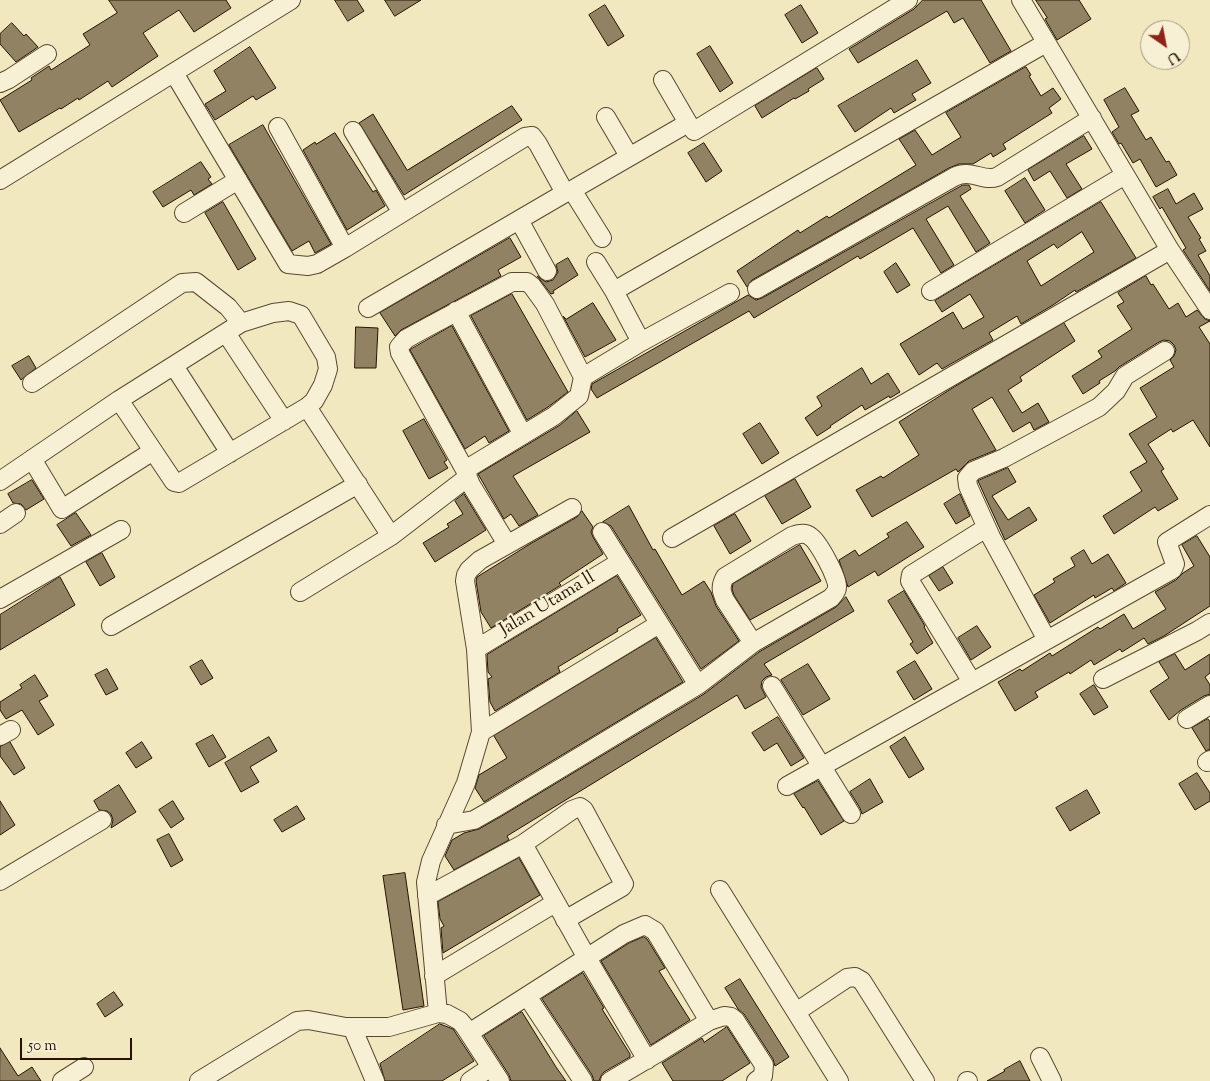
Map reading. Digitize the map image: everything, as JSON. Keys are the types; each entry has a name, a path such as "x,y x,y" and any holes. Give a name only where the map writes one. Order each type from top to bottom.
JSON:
{"street":[{"path":"0,180 291,0"},
{"path":"694,131 908,0"},
{"path":"1021,0 1170,250 1210,310"},
{"path":"614,292 1046,43"},
{"path":"0,82 9,79 47,54"},
{"path":"174,73 288,264 308,266 317,264 402,214 524,137 532,136 602,238"},
{"path":"368,308 688,123 663,80"},
{"path":"606,117 629,156"},
{"path":"758,289 961,173 992,179 998,177 1092,118"},
{"path":"278,127 345,248"},
{"path":"353,132 402,214"},
{"path":"931,291 1125,175"},
{"path":"184,213 238,180"},
{"path":"519,220 546,271"},
{"path":"672,538 1170,250"},
{"path":"596,262 641,342"},
{"path":"32,382 182,283 196,282 228,307 241,323"},
{"path":"300,592 391,536 466,473 554,416 579,396 583,377 545,304 527,282 512,282 406,339 399,347 400,353 466,473 479,500 507,544"},
{"path":"583,377 641,342 730,294"},
{"path":"0,481 119,400 241,323 273,313 289,311 301,316 326,357 328,369 323,386 314,401 307,407 179,483 174,482 119,400"},
{"path":"456,311 523,435"},
{"path":"226,333 284,421"},
{"path":"1047,640 986,528 967,482 968,475 1100,407 1110,398 1125,376 1165,351"},
{"path":"174,366 230,454"},
{"path":"307,407 391,536"},
{"path":"32,459 62,509 153,451"},
{"path":"111,626 358,484"},
{"path":"438,1013 426,882 431,861 466,783 480,732 476,649 465,581 466,575 480,560 572,508"},
{"path":"0,524 16,513"},
{"path":"787,786 1173,569 1175,564 1167,542 1210,515"},
{"path":"972,682 910,580 911,575 986,528"},
{"path":"0,599 120,530"},
{"path":"602,532 698,685"},
{"path":"446,825 474,820 698,685 753,643 831,598 836,591 837,582 819,546 810,536 804,534 792,536 725,577 721,585 722,593 753,643"},
{"name":"Jalan Utama ll","path":"476,649 620,562"},
{"path":"1103,680 1210,623"},
{"path":"480,732 660,624"},
{"path":"772,686 851,814"},
{"path":"1186,718 1210,705"},
{"path":"427,896 522,844 572,810 580,808 584,810 624,884 566,920"},
{"path":"0,881 102,820"},
{"path":"522,844 647,1060"},
{"path":"720,890 839,1081"},
{"path":"434,976 556,902"},
{"path":"469,1033 638,927 648,925 655,931 709,1020"},
{"path":"796,1012 847,978 854,977 862,981 925,1081"},
{"path":"527,996 583,1081"},
{"path":"198,1081 297,1021 308,1020 352,1027 389,1027 438,1013 447,1014 456,1019 469,1033 496,1074 470,1081"},
{"path":"610,1081 647,1060 709,1020 727,1016 737,1022 764,1065 763,1076 756,1081"},
{"path":"352,1027 375,1081"},
{"path":"1040,1057 1052,1081"},
{"path":"62,1081 84,1067"}],"building":[{"path":"109,0 226,0 231,8 194,32 179,10 143,33 158,56 112,87 108,81 79,100 78,98 19,132 0,100 32,80 31,78 49,66 51,70 90,45 83,34 117,13"},
{"path":"335,0 357,0 364,11 348,21"},
{"path":"385,0 421,0 395,16"},
{"path":"923,0 981,0 1011,51 990,63 963,18 954,23 947,11 858,63 849,49 914,9"},
{"path":"1036,0 1079,0 1091,19 1057,40"},
{"path":"605,5 624,36 608,46 589,15"},
{"path":"801,5 818,33 802,43 785,15"},
{"path":"12,23 38,47 16,62 0,44 0,34"},
{"path":"710,46 733,83 720,92 697,54"},
{"path":"250,47 276,88 256,100 253,96 215,120 205,104 226,91 214,71"},
{"path":"917,60 931,83 912,94 916,100 894,113 891,108 855,132 838,106"},
{"path":"1026,67 1041,96 1053,88 1061,99 1049,108 1052,113 1003,144 1006,149 993,157 991,153 973,164 959,164 949,168 752,280 747,287 737,271 798,230 800,233 827,216 829,218 916,165 899,139 915,130 932,155 961,137 946,113"},
{"path":"817,68 824,79 808,89 809,91 762,118 755,106"},
{"path":"1125,88 1139,111 1131,115 1146,140 1151,137 1166,162 1169,161 1177,175 1156,187 1140,159 1133,163 1112,132 1119,127 1104,100"},
{"path":"512,106 522,120 404,195 359,123 373,114 407,170"},
{"path":"263,125 331,244 315,253 309,241 292,251 229,145"},
{"path":"335,133 373,192 376,190 385,206 347,230 303,150"},
{"path":"1084,136 1092,149 1066,164 1082,189 1067,198 1050,171 1034,181 1028,170"},
{"path":"704,143 722,171 706,182 688,153"},
{"path":"201,162 211,177 208,179 212,184 194,195 191,190 163,207 153,192"},
{"path":"1025,178 1045,210 1025,223 1005,191"},
{"path":"963,185 969,185 971,189 960,196 990,243 976,252 948,206 926,219 954,265 941,273 913,228 860,259 858,256 754,318 749,311 597,398 591,389 592,384 748,295 756,300 762,298"},
{"path":"1168,189 1176,204 1194,193 1203,209 1188,217 1201,238 1199,239 1206,251 1198,255 1210,276 1210,291 1183,250 1186,248 1162,207 1160,209 1153,197"},
{"path":"223,202 256,259 238,270 205,213"},
{"path":"1101,202 1136,258 1076,292 1075,290 1021,324 1017,316 989,333 993,340 942,369 937,363 919,375 900,344 953,312 963,329 984,317 970,294 942,312 935,301","holes":["1082,232 1094,252 1041,286 1027,261 1054,244 1057,248"]},
{"path":"510,238 521,257 498,270 501,276 401,330 395,336 380,313"},
{"path":"568,258 578,275 551,294 537,276 546,282 553,280 558,272 556,265"},
{"path":"896,263 910,285 897,293 884,272"},
{"path":"1146,276 1169,309 1178,303 1186,317 1197,310 1205,319 1210,321 1199,327 1210,344 1210,447 1193,420 1173,432 1171,429 1148,444 1164,469 1161,471 1178,499 1158,511 1155,507 1114,534 1103,516 1142,491 1130,472 1147,462 1129,434 1157,417 1140,388 1174,367 1170,360 1176,350 1170,341 1164,340 1159,342 1119,367 1083,394 1072,376 1102,357 1098,351 1132,329 1117,306 1124,302 1118,293"},
{"path":"512,294 568,392 527,420 471,316"},
{"path":"593,303 616,340 585,357 563,316 566,319"},
{"path":"1064,323 1075,341 1020,377 1022,381 1008,390 1022,413 1038,403 1049,422 1034,430 1030,422 1013,432 992,397 972,409 996,450 969,461 958,472 956,469 872,517 856,490 881,476 883,478 919,455 899,422 954,387"},
{"path":"452,326 509,431 489,443 485,436 465,449 410,350"},
{"path":"356,327 378,328 376,368 355,368"},
{"path":"29,356 36,368 21,380 12,366"},
{"path":"862,368 871,384 888,373 900,392 865,410 862,405 817,436 805,418 822,406 817,397"},
{"path":"577,411 590,432 513,476 538,515 519,526 511,514 504,519 478,474 560,425"},
{"path":"424,419 447,460 444,462 448,468 429,479 403,431"},
{"path":"760,423 779,453 762,464 743,434"},
{"path":"1008,468 1016,482 992,496 1008,520 1029,507 1037,520 1005,540 978,481"},
{"path":"795,479 811,507 782,524 765,496"},
{"path":"32,480 44,499 26,510 21,504 13,503 8,494"},
{"path":"464,494 486,530 435,562 423,543 449,527 447,524 463,514 455,501"},
{"path":"960,494 970,516 956,524 944,504"},
{"path":"629,506 653,550 655,549 682,595 704,581 711,592 716,606 739,641 701,669 611,526 603,522"},
{"path":"582,511 593,527 591,532 603,554 559,583 561,585 491,628 481,612 477,577 577,517"},
{"path":"76,513 91,535 71,546 57,525"},
{"path":"735,514 751,541 730,554 714,526"},
{"path":"907,522 924,547 878,576 875,571 848,587 839,560 855,550 859,556 889,537 887,534"},
{"path":"1197,536 1210,557 1210,606 1164,636 1148,644 1144,638 1122,652 1120,649 1094,665 1091,660 1070,674 1069,672 1035,692 1038,697 1015,711 998,682 1020,669 1022,671 1050,653 1052,656 1098,627 1100,629 1124,614 1133,629 1166,609 1155,592 1176,580 1194,566 1182,545"},
{"path":"800,545 821,581 750,620 734,595 733,584"},
{"path":"1084,550 1092,564 1108,554 1126,583 1114,591 1112,588 1095,598 1094,595 1050,623 1034,595 1055,582 1053,579 1075,566 1071,558"},
{"path":"102,553 115,577 100,586 86,562"},
{"path":"943,567 953,583 939,591 929,576"},
{"path":"617,576 641,615 558,667 560,672 495,711 490,702 488,679 492,677 488,672 487,655"},
{"path":"60,577 75,605 0,650 0,615"},
{"path":"904,591 933,643 917,654 910,644 913,642 888,601"},
{"path":"846,597 854,611 764,664 772,675 762,681 761,687 766,697 745,709 737,695 507,836 509,840 454,870 445,856 452,840 464,833 479,829 500,817 704,694 759,652 836,607"},
{"path":"977,626 991,647 971,660 958,638"},
{"path":"656,638 683,682 484,802 475,788 479,775 507,758 494,736"},
{"path":"1175,654 1185,670 1210,654 1210,673 1205,677 1210,685 1210,694 1181,710 1169,720 1150,691 1169,678 1159,662"},
{"path":"202,660 213,678 201,685 190,667"},
{"path":"915,661 932,689 914,700 897,672"},
{"path":"808,664 830,699 803,715 781,680"},
{"path":"107,669 118,689 106,695 95,675"},
{"path":"35,675 48,696 39,701 54,725 38,735 22,710 6,719 0,710 0,702 22,688 20,685"},
{"path":"1094,685 1108,707 1094,715 1080,694"},
{"path":"778,717 804,758 791,766 777,743 764,751 752,733"},
{"path":"1208,719 1210,722 1210,749 1206,751 1192,728"},
{"path":"213,735 226,757 209,767 196,744"},
{"path":"269,737 277,751 250,767 259,782 241,792 225,763"},
{"path":"905,737 924,769 909,778 890,747"},
{"path":"10,742 25,768 14,775 0,756 0,747"},
{"path":"142,742 152,758 136,768 126,753"},
{"path":"1197,773 1210,793 1210,801 1195,810 1179,784"},
{"path":"870,779 883,802 862,814 850,792"},
{"path":"818,781 844,821 821,835 794,794"},
{"path":"119,785 136,812 111,828 113,820 111,814 107,811 99,810 94,801"},
{"path":"1087,790 1100,813 1070,831 1056,808"},
{"path":"0,801 15,825 0,835"},
{"path":"173,801 184,819 171,828 159,810"},
{"path":"297,806 305,819 282,832 274,820"},
{"path":"169,834 183,860 171,867 157,840"},
{"path":"519,858 540,895 443,953 441,928 444,926 440,919 438,902"},
{"path":"405,873 424,1006 403,1010 383,876"},
{"path":"644,937 665,968 659,971 690,1020 651,1045 601,961 629,943"},
{"path":"583,973 604,1008 602,1009 630,1054 630,1057 604,1072 599,1081 594,1081 592,1075 542,999"},
{"path":"740,979 789,1057 775,1066 773,1059 725,988"},
{"path":"114,992 123,1005 105,1017 97,1004"},
{"path":"522,1012 566,1081 511,1081 484,1036"},
{"path":"440,1024 453,1029 474,1061 442,1081 385,1081 380,1064"},
{"path":"727,1027 750,1063 722,1081 673,1081 662,1063 702,1038 704,1042"},
{"path":"0,1048 18,1076 32,1067 41,1081 0,1081"},
{"path":"1020,1061 1030,1081 987,1081 1005,1071"}]}
